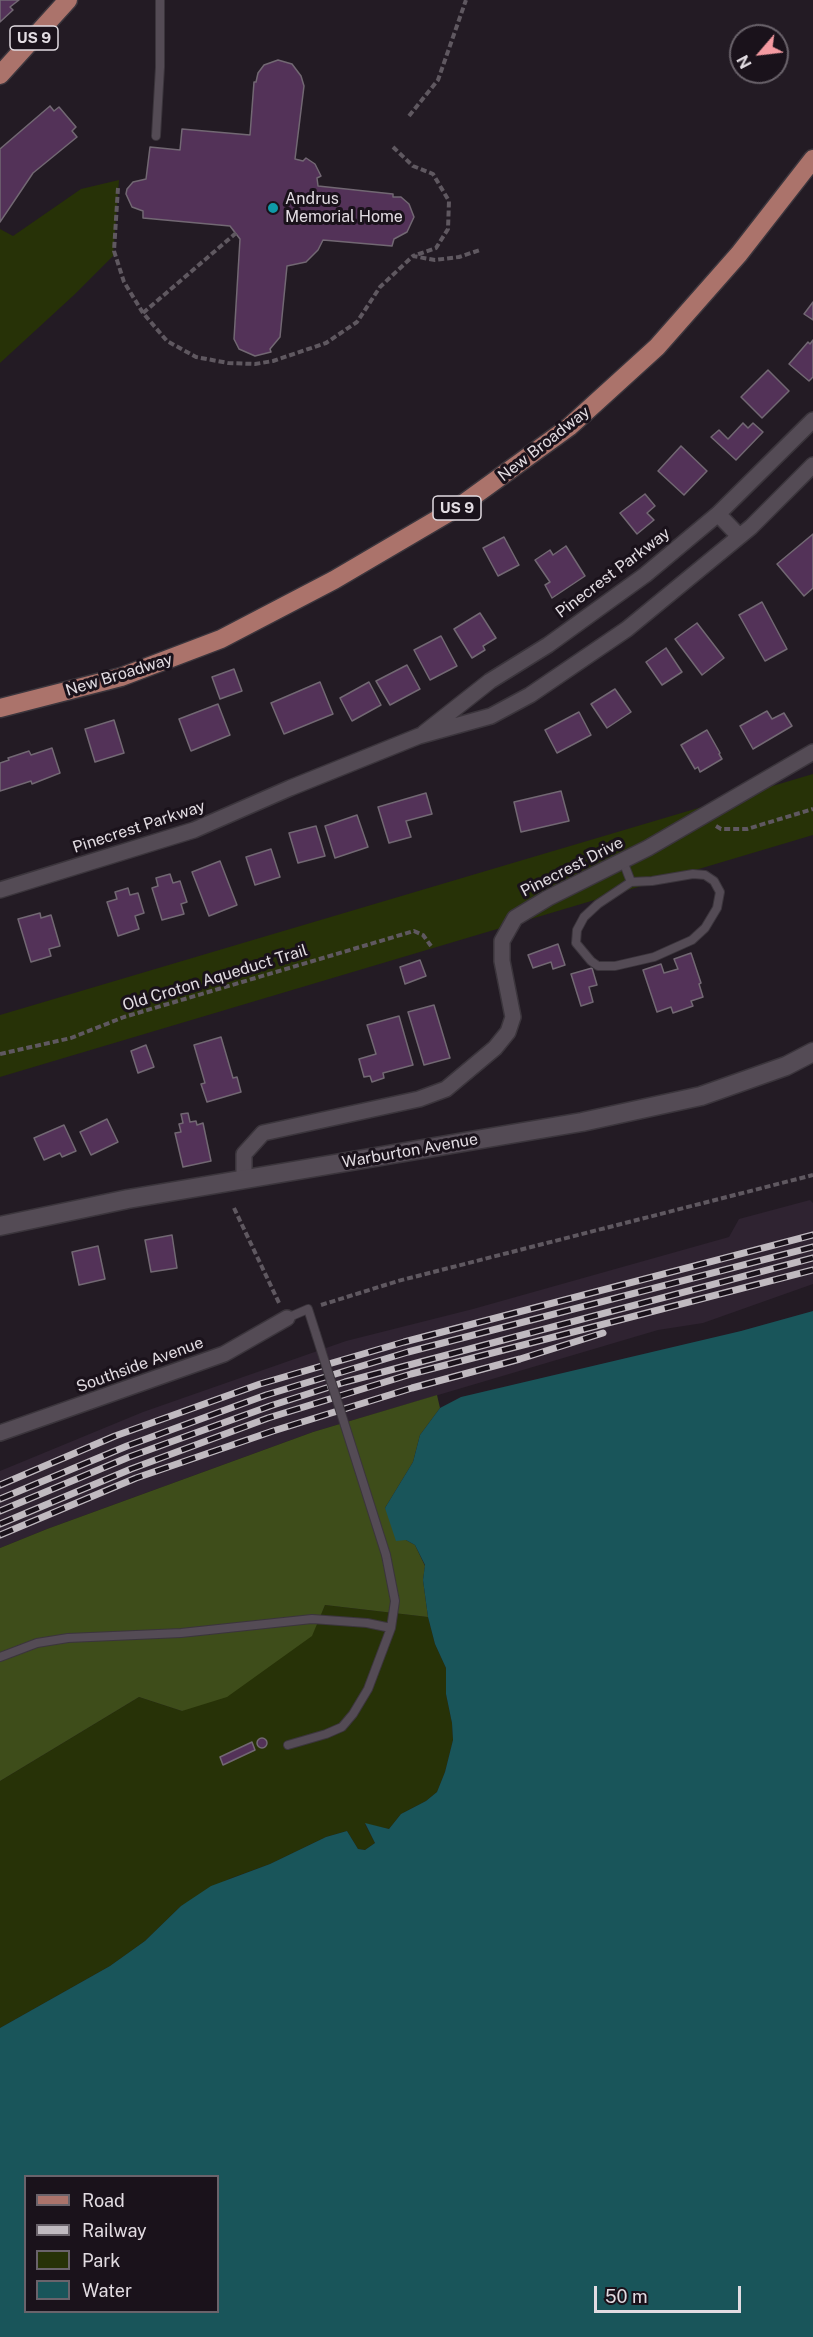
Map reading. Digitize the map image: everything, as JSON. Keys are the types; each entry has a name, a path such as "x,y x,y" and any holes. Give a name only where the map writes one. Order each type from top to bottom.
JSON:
{"main road":[{"name":"US 9","path":"0,75 68,0"},
{"name":"New Broadway","path":"0,708 121,676 221,639 334,580 460,506 569,427 657,346 739,254 813,159"}],"street":[{"name":"Pinecrest Parkway","path":"419,736 490,681 548,645 645,575 718,514 813,420"},
{"name":"Pinecrest Parkway","path":"0,890 194,830 419,736 491,716 530,695 627,629 751,527 813,465"},
{"path":"718,514 739,536"},
{"name":"Pinecrest Drive","path":"244,1179 244,1154 263,1133 419,1099 446,1089 495,1048 508,1032 513,1017 502,961 502,941 515,918 548,898 623,861 692,823 813,752"},
{"name":"Warburton Avenue","path":"0,1226 128,1199 582,1122 701,1096 786,1066 813,1052"},
{"name":"Southside Avenue","path":"0,1432 224,1354 287,1318"}],"lane":[{"path":"156,136 160,0"},
{"path":"623,861 631,882"},
{"path":"693,874 705,875 714,881 720,892 717,908 705,928 692,940 654,957 615,966 598,966 576,943 577,930 584,917 598,904 631,882 693,874"},
{"path":"287,1318 309,1309 386,1555 395,1601 391,1628 368,1689 353,1714 342,1726 326,1734 288,1745"},
{"path":"0,1657 38,1643 68,1638 181,1633 312,1618 367,1623 391,1628"}],"path":[{"path":"410,116 438,80 466,0"},
{"path":"118,188 114,251 124,282 143,313 167,341 196,357 255,364 273,361 326,343 357,322 380,286 413,256 436,248 448,229 449,201 433,174 413,165 393,147"},
{"path":"143,313 236,233"},
{"path":"413,256 435,260 459,257 480,250"},
{"path":"692,823 714,825 721,829 747,829 813,809"},
{"name":"Old Croton Aqueduct Trail","path":"0,1054 71,1038 124,1017 414,931 423,935 432,946"},
{"path":"309,1309 398,1281 813,1175"},
{"path":"234,1208 274,1291"}],"shaded area":[{"path":"810,1200 813,1203 813,1284 703,1323 658,1330 313,1432 0,1548 0,1471 143,1412 346,1341 473,1309 729,1237 739,1219"}],"green space":[{"path":"119,180 113,256 0,363 0,229 13,236 81,189"},
{"path":"813,774 813,835 0,1077 0,1015"},
{"path":"437,1395 440,1408 420,1435 413,1462 385,1508 406,1540 415,1545 425,1566 423,1580 428,1617 325,1605 312,1636 227,1697 182,1711 139,1697 0,1781 0,1548 313,1432"},
{"path":"325,1605 428,1617 435,1644 446,1668 446,1694 453,1740 437,1792 426,1801 401,1814 389,1829 365,1824 375,1843 365,1850 358,1849 347,1831 326,1837 270,1864 229,1879 181,1906 145,1941 110,1966 0,2028 0,1781 139,1697 182,1711 311,1636"}],"water":[{"path":"813,1311 813,2337 0,2337 0,2028 110,1966 145,1941 181,1906 211,1886 270,1864 326,1837 347,1831 358,1849 365,1850 375,1843 365,1823 389,1829 401,1814 426,1801 437,1792 453,1740 446,1694 446,1668 435,1644 428,1617 423,1580 425,1565 415,1545 406,1540 396,1541 385,1508 413,1462 420,1435 440,1408 461,1397 741,1331"}],"building":[{"path":"0,0 19,0 10,7 13,10 0,22"},
{"name":"Andrus Memorial Home","path":"278,60 292,64 301,76 304,86 295,159 303,161 306,158 315,164 321,176 317,178 318,186 393,194 393,197 401,197 409,204 414,217 407,232 394,239 392,246 323,240 318,250 306,262 287,266 280,337 270,349 271,352 255,356 239,349 234,339 240,239 230,226 143,218 143,211 132,207 126,194 133,182 146,179 150,147 180,150 182,129 250,135 254,82 264,65"},
{"path":"50,106 54,111 59,107 76,127 72,131 77,137 33,173 0,222 0,149"},
{"path":"813,302 813,320 804,314"},
{"path":"813,340 813,377 809,381 789,364 808,342 810,344"},
{"path":"768,370 789,391 762,418 741,397"},
{"path":"743,423 748,428 753,423 763,432 736,460 711,437 719,430 728,439"},
{"path":"681,446 707,471 684,495 658,471"},
{"path":"645,494 655,506 647,513 654,520 637,534 620,513"},
{"path":"813,534 813,588 804,596 777,564"},
{"path":"504,537 519,565 498,576 483,548"},
{"path":"566,546 585,576 552,598 545,585 550,582 535,560 550,550 553,555"},
{"path":"762,602 787,649 765,661 739,615"},
{"path":"480,613 496,638 483,646 485,650 472,658 454,629"},
{"path":"697,623 724,658 702,675 675,639"},
{"path":"441,636 457,666 430,680 414,650"},
{"path":"666,648 682,672 662,685 646,662"},
{"path":"407,665 420,689 390,705 376,681"},
{"path":"234,669 242,691 220,699 212,677"},
{"path":"320,682 333,714 284,734 271,703"},
{"path":"369,682 381,705 352,721 340,698"},
{"path":"615,689 631,712 607,728 591,704"},
{"path":"218,704 230,735 191,751 179,719"},
{"path":"767,711 772,719 784,713 792,726 753,749 740,726"},
{"path":"579,712 591,735 557,753 545,730"},
{"path":"114,720 124,753 95,762 85,729"},
{"path":"707,730 722,759 700,772 698,767 695,769 681,745"},
{"path":"52,748 60,773 32,784 31,781 0,791 0,763 29,751 31,755"},
{"path":"561,791 569,821 521,832 514,802"},
{"path":"426,793 432,814 406,821 411,837 389,843 378,807"},
{"path":"357,815 368,847 335,858 325,826"},
{"path":"316,826 325,856 298,863 289,833"},
{"path":"271,849 280,877 255,885 246,857"},
{"path":"220,861 237,905 209,916 192,872"},
{"path":"170,874 173,883 180,881 187,902 181,904 184,914 162,920 152,888 158,886 156,878"},
{"path":"128,888 130,895 138,893 144,913 135,916 139,929 118,936 107,902 117,899 115,892"},
{"path":"40,913 41,918 51,915 60,946 49,949 51,956 31,962 18,919"},
{"path":"558,944 565,965 553,969 551,962 533,968 528,955"},
{"path":"691,953 703,997 691,1001 693,1006 673,1013 671,1007 657,1012 643,970 661,964 664,973 678,969 674,959"},
{"path":"420,960 426,976 405,984 400,967"},
{"path":"592,968 597,985 589,987 593,1002 581,1006 571,974"},
{"path":"434,1005 450,1058 424,1065 408,1012"},
{"path":"399,1016 413,1065 383,1073 384,1078 372,1082 370,1076 364,1077 359,1059 376,1054 367,1025"},
{"path":"221,1037 233,1078 237,1077 241,1092 207,1102 201,1084 205,1083 194,1045"},
{"path":"146,1045 154,1067 138,1073 131,1051"},
{"path":"188,1113 190,1122 196,1121 197,1125 203,1123 211,1161 183,1167 175,1133 181,1132 179,1124 183,1123 181,1114"},
{"path":"107,1119 118,1142 91,1155 80,1132"},
{"path":"64,1125 76,1151 62,1157 60,1153 44,1160 34,1138"},
{"path":"172,1235 177,1268 151,1272 145,1240"},
{"path":"98,1246 105,1279 79,1285 72,1252"},
{"path":"262,1738 267,1743 262,1748 257,1743"},
{"path":"252,1742 255,1750 223,1765 220,1757"}],"railway":[{"path":"0,1485 115,1436 260,1384 404,1342 813,1235"},
{"path":"0,1499 127,1446 266,1395 408,1352 813,1247"},
{"path":"0,1511 129,1457 270,1406 345,1382 813,1258"},
{"path":"0,1524 131,1469 268,1418 411,1374 813,1270"},
{"path":"0,1535 136,1478 273,1431 603,1333"}],"place":[{"name":"Andrus Memorial Home","path":"273,208"}]}
